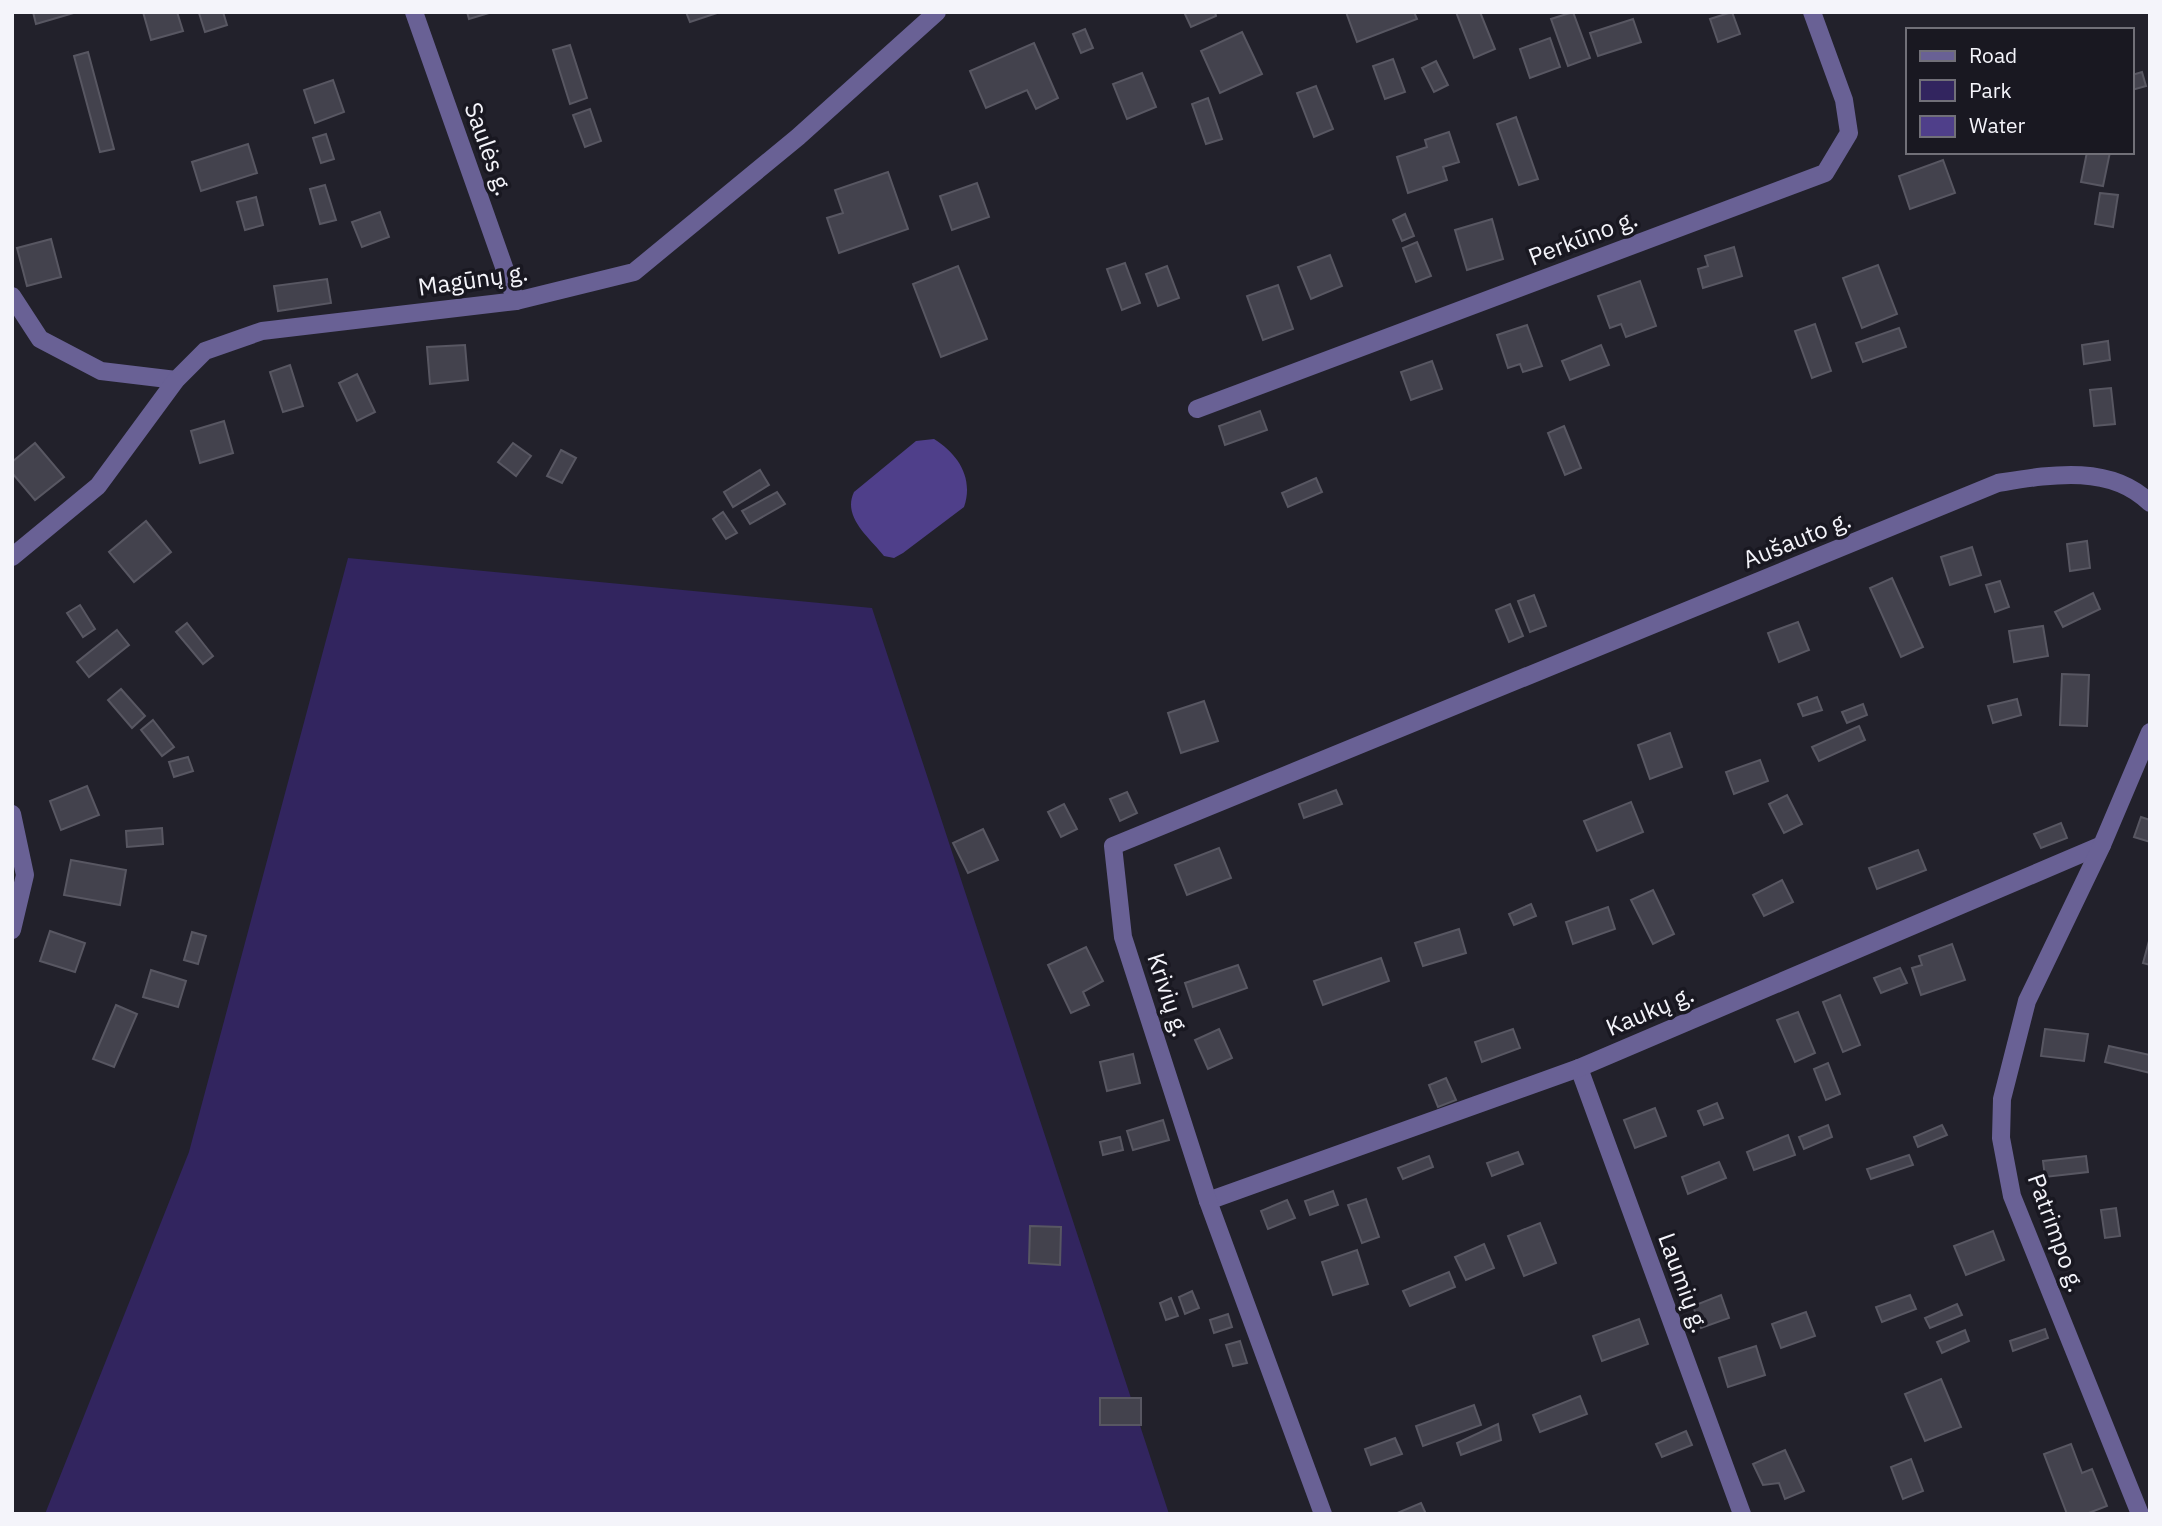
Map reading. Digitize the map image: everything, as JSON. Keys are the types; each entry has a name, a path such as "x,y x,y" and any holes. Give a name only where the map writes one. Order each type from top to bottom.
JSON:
{"street":[{"name":"Saulės g.","path":"414,12 516,301"},
{"name":"Magūnų g.","path":"12,557 98,486 176,380 205,351 262,331 516,301 634,272 798,137 937,12"},
{"name":"Perkūno g.","path":"1197,409 1825,173 1849,133 1843,100 1812,12"},
{"path":"12,296 40,339 101,371 176,380"},
{"name":"Aušauto g.","path":"1466,703 1998,484 2048,475 2085,473 2138,492 2150,503"},
{"name":"Krivių g.","path":"1323,1514 1208,1201 1123,937 1113,846 1466,703"},
{"name":"Patrimpo g.","path":"2140,1514 2012,1196 2001,1138 2002,1099 2027,1001 2102,845 2150,732"},
{"path":"12,814 25,875 12,930"},
{"name":"Kaukų g.","path":"1208,1201 1579,1068 2102,845"},
{"name":"Laumių g.","path":"1579,1068 1742,1514"}],"green space":[{"path":"348,558 872,608 1169,1514 45,1514 189,1152"}],"water":[{"path":"934,439 957,459 962,468 967,486 964,507 903,553 894,558 884,556 854,518 851,501 854,492 916,441"}],"building":[{"path":"33,12 77,12 36,24"},
{"path":"143,12 177,12 183,31 151,40"},
{"path":"223,12 227,25 205,32 199,13"},
{"path":"467,12 488,12 489,13 469,19"},
{"path":"686,12 717,12 717,13 690,22"},
{"path":"1184,12 1215,12 1216,16 1191,27"},
{"path":"1346,12 1414,12 1417,19 1357,42"},
{"path":"1456,12 1480,12 1495,49 1474,58"},
{"path":"1573,12 1590,58 1568,66 1551,19"},
{"path":"1732,12 1740,34 1718,42 1710,19"},
{"path":"1633,19 1641,42 1598,56 1590,33"},
{"path":"1085,29 1093,48 1081,53 1073,34"},
{"path":"1242,32 1262,74 1220,93 1201,51"},
{"path":"1550,38 1560,67 1530,78 1520,49"},
{"path":"1034,43 1058,98 1036,109 1027,90 986,108 970,71"},
{"path":"570,45 587,98 570,104 553,50"},
{"path":"88,52 114,149 100,152 74,56"},
{"path":"1393,59 1405,92 1385,99 1373,66"},
{"path":"1436,61 1448,85 1434,92 1422,68"},
{"path":"2142,72 2146,86 2134,89 2134,74"},
{"path":"1142,73 1156,107 1127,119 1113,84"},
{"path":"333,80 344,112 315,123 304,90"},
{"path":"1316,86 1333,129 1314,137 1297,93"},
{"path":"1208,98 1222,139 1206,144 1192,104"},
{"path":"590,109 601,141 585,147 573,115"},
{"path":"1516,117 1538,179 1519,185 1497,124"},
{"path":"1449,132 1459,162 1443,167 1447,180 1408,193 1397,157 1427,147 1425,140"},
{"path":"326,134 334,159 321,163 313,138"},
{"path":"248,144 257,173 201,191 192,162"},
{"path":"2087,154 2110,154 2103,186 2081,182"},
{"path":"1943,160 1955,193 1910,209 1899,176"},
{"path":"888,172 908,229 839,253 827,218 843,213 835,190"},
{"path":"977,183 989,217 952,230 940,196"},
{"path":"325,185 336,220 320,224 310,189"},
{"path":"2100,193 2118,195 2113,227 2095,224"},
{"path":"256,197 263,225 245,230 237,202"},
{"path":"380,212 389,237 362,247 352,222"},
{"path":"1405,214 1414,236 1402,241 1393,220"},
{"path":"1492,219 1503,259 1467,270 1455,230"},
{"path":"51,239 61,277 27,286 17,248"},
{"path":"1417,242 1431,276 1416,282 1403,248"},
{"path":"1734,247 1742,276 1703,288 1698,269 1708,266 1705,256"},
{"path":"1330,255 1342,286 1311,299 1298,267"},
{"path":"1125,263 1140,303 1122,310 1107,269"},
{"path":"1878,265 1897,314 1862,328 1843,278"},
{"path":"958,266 987,339 941,357 913,284"},
{"path":"1167,266 1179,298 1158,306 1146,274"},
{"path":"327,279 331,303 278,311 274,286"},
{"path":"1640,281 1656,326 1626,337 1621,324 1610,328 1598,296"},
{"path":"1278,285 1293,329 1263,340 1247,296"},
{"path":"1815,324 1831,371 1812,378 1795,331"},
{"path":"1527,325 1542,366 1523,372 1520,364 1508,368 1497,335"},
{"path":"1899,328 1906,347 1863,362 1856,343"},
{"path":"2108,341 2110,360 2084,364 2082,345"},
{"path":"465,345 468,380 430,384 427,347"},
{"path":"1601,345 1609,365 1570,380 1562,361"},
{"path":"1432,361 1442,389 1411,400 1401,372"},
{"path":"290,365 303,406 283,412 270,372"},
{"path":"357,374 375,412 357,421 339,383"},
{"path":"2111,388 2115,424 2094,426 2090,390"},
{"path":"1260,411 1267,430 1225,445 1219,426"},
{"path":"224,421 233,453 200,463 191,431"},
{"path":"1564,426 1581,468 1565,475 1548,433"},
{"path":"35,443 64,477 35,500 12,473 12,462"},
{"path":"513,443 531,456 516,476 498,462"},
{"path":"561,450 576,458 562,483 547,476"},
{"path":"760,470 769,485 733,507 724,492"},
{"path":"1316,478 1322,492 1288,507 1282,493"},
{"path":"777,492 785,504 750,524 742,511"},
{"path":"723,512 737,533 726,539 713,519"},
{"path":"146,521 171,552 134,582 109,552"},
{"path":"2087,541 2090,568 2070,571 2067,544"},
{"path":"1972,547 1981,575 1950,585 1941,557"},
{"path":"1892,578 1923,647 1901,657 1870,588"},
{"path":"2000,581 2009,607 1995,612 1986,585"},
{"path":"2093,593 2100,609 2063,627 2055,612"},
{"path":"1534,595 1546,626 1530,632 1518,601"},
{"path":"1510,604 1523,636 1509,642 1496,610"},
{"path":"80,605 95,629 83,637 67,613"},
{"path":"1798,622 1809,650 1779,662 1768,633"},
{"path":"187,623 213,656 203,664 176,632"},
{"path":"2043,626 2048,656 2014,662 2009,631"},
{"path":"117,630 129,645 89,677 77,662"},
{"path":"2062,674 2089,675 2087,726 2060,725"},
{"path":"121,689 145,716 132,728 108,700"},
{"path":"1817,697 1822,710 1803,716 1798,704"},
{"path":"2017,699 2021,715 1993,723 1988,706"},
{"path":"1204,701 1218,741 1181,753 1168,713"},
{"path":"1863,704 1867,715 1847,723 1842,712"},
{"path":"153,720 174,747 162,756 141,730"},
{"path":"1859,726 1865,740 1819,761 1812,747"},
{"path":"1670,733 1682,767 1650,779 1638,745"},
{"path":"188,757 193,771 174,777 169,762"},
{"path":"1760,760 1768,781 1734,794 1726,772"},
{"path":"87,786 99,815 61,830 50,801"},
{"path":"1336,790 1342,804 1304,818 1299,804"},
{"path":"1127,792 1137,813 1120,821 1110,799"},
{"path":"1787,795 1802,824 1784,833 1769,804"},
{"path":"1631,802 1643,832 1597,851 1584,821"},
{"path":"1064,804 1077,829 1061,837 1048,812"},
{"path":"2141,817 2150,820 2150,842 2134,837"},
{"path":"2061,823 2067,838 2041,848 2034,834"},
{"path":"162,828 163,844 127,847 126,831"},
{"path":"983,829 998,860 968,873 953,843"},
{"path":"1219,848 1231,878 1187,895 1175,865"},
{"path":"1918,850 1926,870 1877,889 1869,868"},
{"path":"71,860 126,870 120,905 64,895"},
{"path":"1782,880 1793,902 1764,916 1753,895"},
{"path":"1653,890 1674,934 1653,944 1631,900"},
{"path":"1531,904 1536,916 1514,925 1509,914"},
{"path":"1608,907 1615,929 1573,944 1566,922"},
{"path":"1459,929 1466,953 1423,966 1415,943"},
{"path":"50,931 85,943 75,972 40,961"},
{"path":"192,932 206,936 198,964 184,960"},
{"path":"2150,941 2150,965 2143,963"},
{"path":"1952,944 1965,980 1921,995 1912,968 1922,965 1919,956"},
{"path":"1086,947 1103,981 1083,992 1089,1005 1071,1013 1048,965"},
{"path":"1381,958 1389,981 1323,1005 1314,981"},
{"path":"1238,965 1247,988 1193,1007 1185,983"},
{"path":"1900,968 1907,983 1881,993 1874,978"},
{"path":"151,970 186,981 178,1007 143,997"},
{"path":"1840,995 1860,1045 1843,1052 1823,1002"},
{"path":"116,1005 137,1014 114,1067 93,1059"},
{"path":"1798,1012 1815,1053 1795,1062 1777,1020"},
{"path":"1219,1029 1232,1058 1208,1069 1195,1040"},
{"path":"1513,1029 1520,1048 1482,1062 1475,1042"},
{"path":"2045,1029 2088,1034 2084,1061 2041,1056"},
{"path":"2109,1046 2150,1055 2150,1073 2105,1062"},
{"path":"1133,1054 1140,1083 1107,1091 1100,1062"},
{"path":"1828,1063 1840,1094 1826,1100 1814,1069"},
{"path":"1446,1078 1456,1100 1438,1107 1429,1085"},
{"path":"1717,1103 1723,1118 1704,1125 1698,1111"},
{"path":"1655,1108 1666,1136 1635,1148 1624,1120"},
{"path":"1163,1120 1169,1140 1133,1150 1127,1131"},
{"path":"1828,1125 1832,1137 1804,1149 1799,1137"},
{"path":"1942,1125 1947,1135 1918,1147 1914,1137"},
{"path":"1788,1135 1795,1155 1754,1170 1747,1152"},
{"path":"1120,1137 1123,1150 1103,1155 1100,1142"},
{"path":"1518,1152 1523,1164 1492,1176 1487,1163"},
{"path":"1909,1155 1913,1165 1871,1179 1867,1169"},
{"path":"1429,1156 1433,1167 1403,1179 1398,1168"},
{"path":"2086,1156 2088,1172 2045,1177 2043,1161"},
{"path":"1719,1162 1726,1178 1688,1194 1682,1177"},
{"path":"1333,1191 1338,1205 1310,1215 1305,1201"},
{"path":"1366,1199 1379,1237 1362,1243 1348,1205"},
{"path":"1287,1200 1295,1218 1268,1229 1261,1211"},
{"path":"2116,1208 2120,1236 2105,1238 2101,1210"},
{"path":"1540,1223 1556,1263 1524,1276 1508,1236"},
{"path":"1030,1226 1061,1227 1060,1265 1029,1263"},
{"path":"1993,1231 2004,1260 1966,1275 1954,1246"},
{"path":"1484,1244 1494,1268 1466,1280 1455,1257"},
{"path":"1357,1250 1368,1284 1333,1295 1322,1262"},
{"path":"1449,1272 1455,1287 1410,1306 1403,1291"},
{"path":"1192,1291 1199,1308 1185,1314 1179,1297"},
{"path":"1721,1295 1729,1318 1701,1328 1693,1306"},
{"path":"1910,1295 1916,1309 1882,1322 1876,1307"},
{"path":"1171,1298 1178,1316 1166,1320 1160,1303"},
{"path":"1957,1304 1962,1315 1930,1328 1925,1318"},
{"path":"1806,1312 1815,1336 1781,1348 1772,1324"},
{"path":"1228,1314 1232,1327 1214,1333 1210,1320"},
{"path":"1639,1319 1648,1344 1602,1361 1593,1336"},
{"path":"2045,1329 2048,1338 2013,1351 2010,1341"},
{"path":"1965,1330 1969,1341 1942,1353 1937,1342"},
{"path":"1240,1341 1247,1363 1233,1366 1226,1345"},
{"path":"1756,1346 1765,1375 1728,1387 1719,1358"},
{"path":"1941,1379 1961,1427 1925,1441 1905,1394"},
{"path":"1580,1396 1587,1414 1540,1432 1533,1415"},
{"path":"1100,1398 1141,1398 1141,1425 1100,1425"},
{"path":"1474,1405 1481,1425 1423,1446 1416,1426"},
{"path":"1498,1424 1501,1440 1461,1455 1457,1443"},
{"path":"1686,1431 1692,1445 1662,1457 1656,1444"},
{"path":"1395,1438 1402,1454 1371,1465 1365,1449"},
{"path":"2071,1444 2082,1473 2092,1469 2107,1506 2086,1514 2067,1514 2044,1454"},
{"path":"1785,1450 1804,1491 1785,1499 1779,1483 1763,1485 1753,1464"},
{"path":"1911,1459 1923,1491 1903,1499 1891,1467"},
{"path":"1421,1503 1426,1514 1395,1514"}]}
